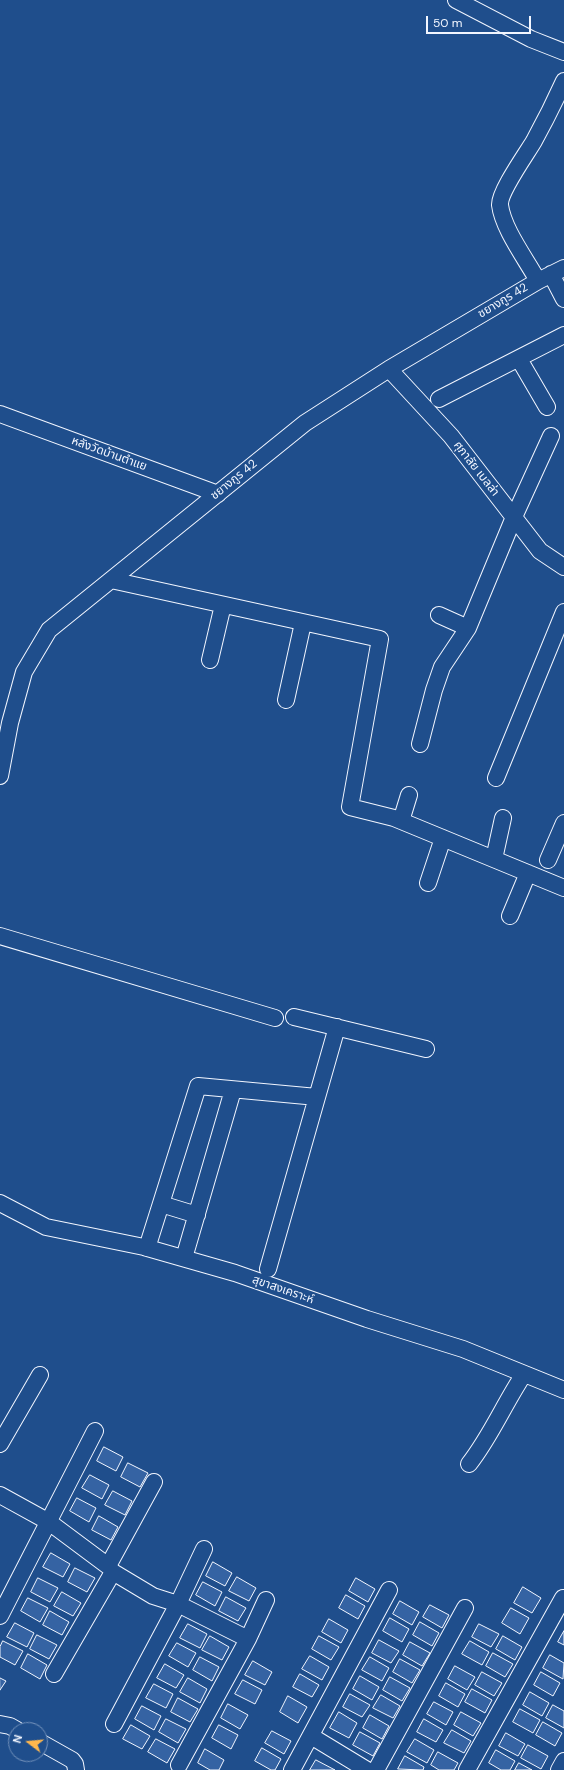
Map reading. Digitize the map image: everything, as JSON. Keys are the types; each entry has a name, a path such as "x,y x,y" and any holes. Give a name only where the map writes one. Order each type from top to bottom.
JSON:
{"street":[{"path":"456,0 531,39 564,52"},
{"path":"564,81 534,140 504,192 500,203 506,226 551,274 564,299"},
{"name":"ชยางกูร 42","path":"0,776 10,723 24,672 49,630 305,423 390,369 551,274"},
{"path":"439,399 564,335"},
{"path":"519,359 546,407"},
{"name":"ศุภาลัย เบลล่า","path":"390,369 451,436 540,551 564,567"},
{"name":"หลังวัดบ้านตำแย","path":"0,414 218,494"},
{"path":"420,744 434,690 442,667 468,628 514,517 551,436"},
{"path":"111,580 380,639 350,807 401,821 564,888"},
{"path":"210,660 223,605"},
{"path":"496,778 564,612"},
{"path":"439,615 468,628"},
{"path":"286,700 303,622"},
{"path":"401,821 409,795"},
{"path":"494,859 503,818"},
{"path":"548,860 564,823"},
{"path":"428,883 443,838"},
{"path":"510,916 528,873"},
{"path":"0,936 275,1018"},
{"path":"294,1017 426,1049"},
{"path":"268,1269 337,1027"},
{"path":"148,1248 198,1086 317,1097"},
{"path":"184,1258 233,1090"},
{"name":"สุขาสงเคราะห์","path":"0,1203 46,1227 148,1248 235,1273 367,1319 463,1349 564,1390"},
{"path":"161,1204 197,1216"},
{"path":"469,1464 483,1446 510,1395 524,1374"},
{"path":"0,1444 40,1375"},
{"path":"0,1616 95,1431"},
{"path":"54,1674 154,1482"},
{"path":"0,1495 49,1522 110,1569 153,1596 178,1604 248,1640"},
{"path":"114,1724 178,1604 204,1550"},
{"path":"292,1770 389,1590"},
{"path":"467,1770 563,1598"},
{"path":"179,1765 248,1640 266,1600"},
{"path":"376,1770 465,1608"},
{"path":"311,1736 367,1770"},
{"path":"48,1746 72,1760 75,1764 76,1770"},
{"path":"559,1770 564,1761"}],"building":[{"path":"104,1447 123,1457 116,1471 97,1461"},
{"path":"128,1463 148,1473 140,1487 121,1477"},
{"path":"90,1475 109,1485 102,1499 82,1488"},
{"path":"113,1491 132,1501 125,1515 105,1505"},
{"path":"77,1498 96,1508 89,1522 70,1511"},
{"path":"99,1516 118,1527 111,1540 92,1530"},
{"path":"51,1553 70,1564 63,1577 43,1567"},
{"path":"213,1562 232,1573 225,1586 206,1576"},
{"path":"75,1568 95,1578 87,1592 68,1582"},
{"path":"237,1577 256,1588 249,1601 229,1591"},
{"path":"38,1578 58,1588 50,1602 31,1592"},
{"path":"356,1578 375,1589 368,1602 349,1591"},
{"path":"203,1582 222,1592 215,1606 196,1595"},
{"path":"523,1587 541,1598 532,1613 514,1603"},
{"path":"62,1592 81,1603 73,1616 54,1606"},
{"path":"346,1595 365,1606 358,1619 339,1608"},
{"path":"226,1597 246,1608 238,1621 219,1611"},
{"path":"28,1598 48,1608 40,1622 21,1611"},
{"path":"400,1601 419,1612 412,1625 393,1614"},
{"path":"430,1605 449,1615 442,1628 423,1617"},
{"path":"511,1608 529,1618 520,1634 502,1623"},
{"path":"50,1611 69,1622 62,1635 43,1625"},
{"path":"390,1618 409,1629 402,1642 383,1631"},
{"path":"329,1619 348,1630 341,1643 322,1632"},
{"path":"420,1622 439,1633 432,1646 413,1635"},
{"path":"15,1623 34,1633 27,1647 7,1637"},
{"path":"188,1624 207,1634 200,1648 180,1638"},
{"path":"479,1624 499,1634 491,1647 472,1637"},
{"path":"564,1631 564,1645 558,1642"},
{"path":"37,1635 57,1645 49,1659 30,1649"},
{"path":"210,1636 229,1647 222,1660 202,1650"},
{"path":"319,1636 339,1647 331,1660 312,1649"},
{"path":"503,1636 522,1647 515,1660 496,1649"},
{"path":"379,1640 399,1651 391,1663 372,1653"},
{"path":"3,1641 23,1651 15,1665 0,1657 0,1647"},
{"path":"470,1641 489,1652 482,1665 462,1654"},
{"path":"410,1642 430,1653 422,1666 403,1655"},
{"path":"177,1643 196,1653 188,1667 169,1656"},
{"path":"493,1653 513,1664 505,1677 486,1666"},
{"path":"28,1654 47,1665 40,1679 21,1668"},
{"path":"550,1655 564,1663 563,1679 543,1668"},
{"path":"310,1656 329,1667 322,1680 302,1669"},
{"path":"200,1657 219,1667 212,1681 193,1670"},
{"path":"370,1657 389,1668 382,1681 362,1670"},
{"path":"400,1659 420,1670 412,1683 393,1672"},
{"path":"253,1661 272,1672 265,1685 245,1675"},
{"path":"165,1664 184,1675 176,1688 157,1678"},
{"path":"455,1666 475,1677 467,1690 448,1679"},
{"path":"482,1672 502,1683 494,1696 475,1685"},
{"path":"541,1672 560,1683 553,1696 534,1685"},
{"path":"300,1674 319,1685 312,1697 293,1687"},
{"path":"360,1676 379,1687 372,1700 353,1689"},
{"path":"390,1677 410,1688 402,1701 383,1690"},
{"path":"0,1678 6,1681 0,1690"},
{"path":"188,1678 207,1689 200,1703 180,1692"},
{"path":"243,1680 262,1690 255,1704 235,1694"},
{"path":"446,1683 465,1694 458,1707 439,1696"},
{"path":"154,1684 173,1694 166,1708 146,1698"},
{"path":"472,1689 492,1700 485,1713 465,1702"},
{"path":"530,1692 549,1703 542,1716 523,1705"},
{"path":"350,1694 370,1705 362,1717 343,1707"},
{"path":"381,1695 400,1706 393,1718 373,1708"},
{"path":"288,1696 307,1707 298,1723 280,1712"},
{"path":"178,1698 198,1709 190,1722 171,1712"},
{"path":"434,1702 453,1712 446,1725 427,1714"},
{"path":"228,1704 248,1715 240,1729 221,1718"},
{"path":"553,1705 564,1711 564,1728 546,1718"},
{"path":"142,1706 161,1716 154,1730 135,1719"},
{"path":"520,1709 540,1720 533,1733 513,1722"},
{"path":"339,1712 357,1723 349,1738 330,1728"},
{"path":"461,1712 481,1723 473,1736 454,1725"},
{"path":"370,1715 389,1726 382,1739 363,1728"},
{"path":"166,1719 186,1729 178,1743 159,1732"},
{"path":"424,1719 443,1730 436,1742 417,1732"},
{"path":"543,1722 562,1733 555,1746 536,1735"},
{"path":"131,1725 150,1736 142,1749 123,1739"},
{"path":"219,1725 238,1735 231,1749 212,1738"},
{"path":"452,1730 471,1741 464,1753 444,1743"},
{"path":"272,1731 291,1741 284,1754 265,1743"},
{"path":"360,1732 380,1743 373,1756 353,1745"},
{"path":"506,1733 525,1744 518,1756 499,1746"},
{"path":"156,1739 175,1749 167,1763 148,1752"},
{"path":"415,1739 434,1750 427,1763 407,1752"},
{"path":"528,1745 548,1756 541,1769 521,1758"},
{"path":"262,1748 281,1759 275,1770 271,1770 255,1761"},
{"path":"205,1749 224,1760 219,1770 210,1770 198,1763"},
{"path":"496,1750 515,1761 510,1770 501,1770 489,1763"},
{"path":"438,1752 458,1763 454,1770 439,1770 431,1765"},
{"path":"405,1756 424,1767 423,1770 398,1769"},
{"path":"316,1760 335,1770 310,1770"},
{"path":"519,1763 532,1770 515,1770"}]}
